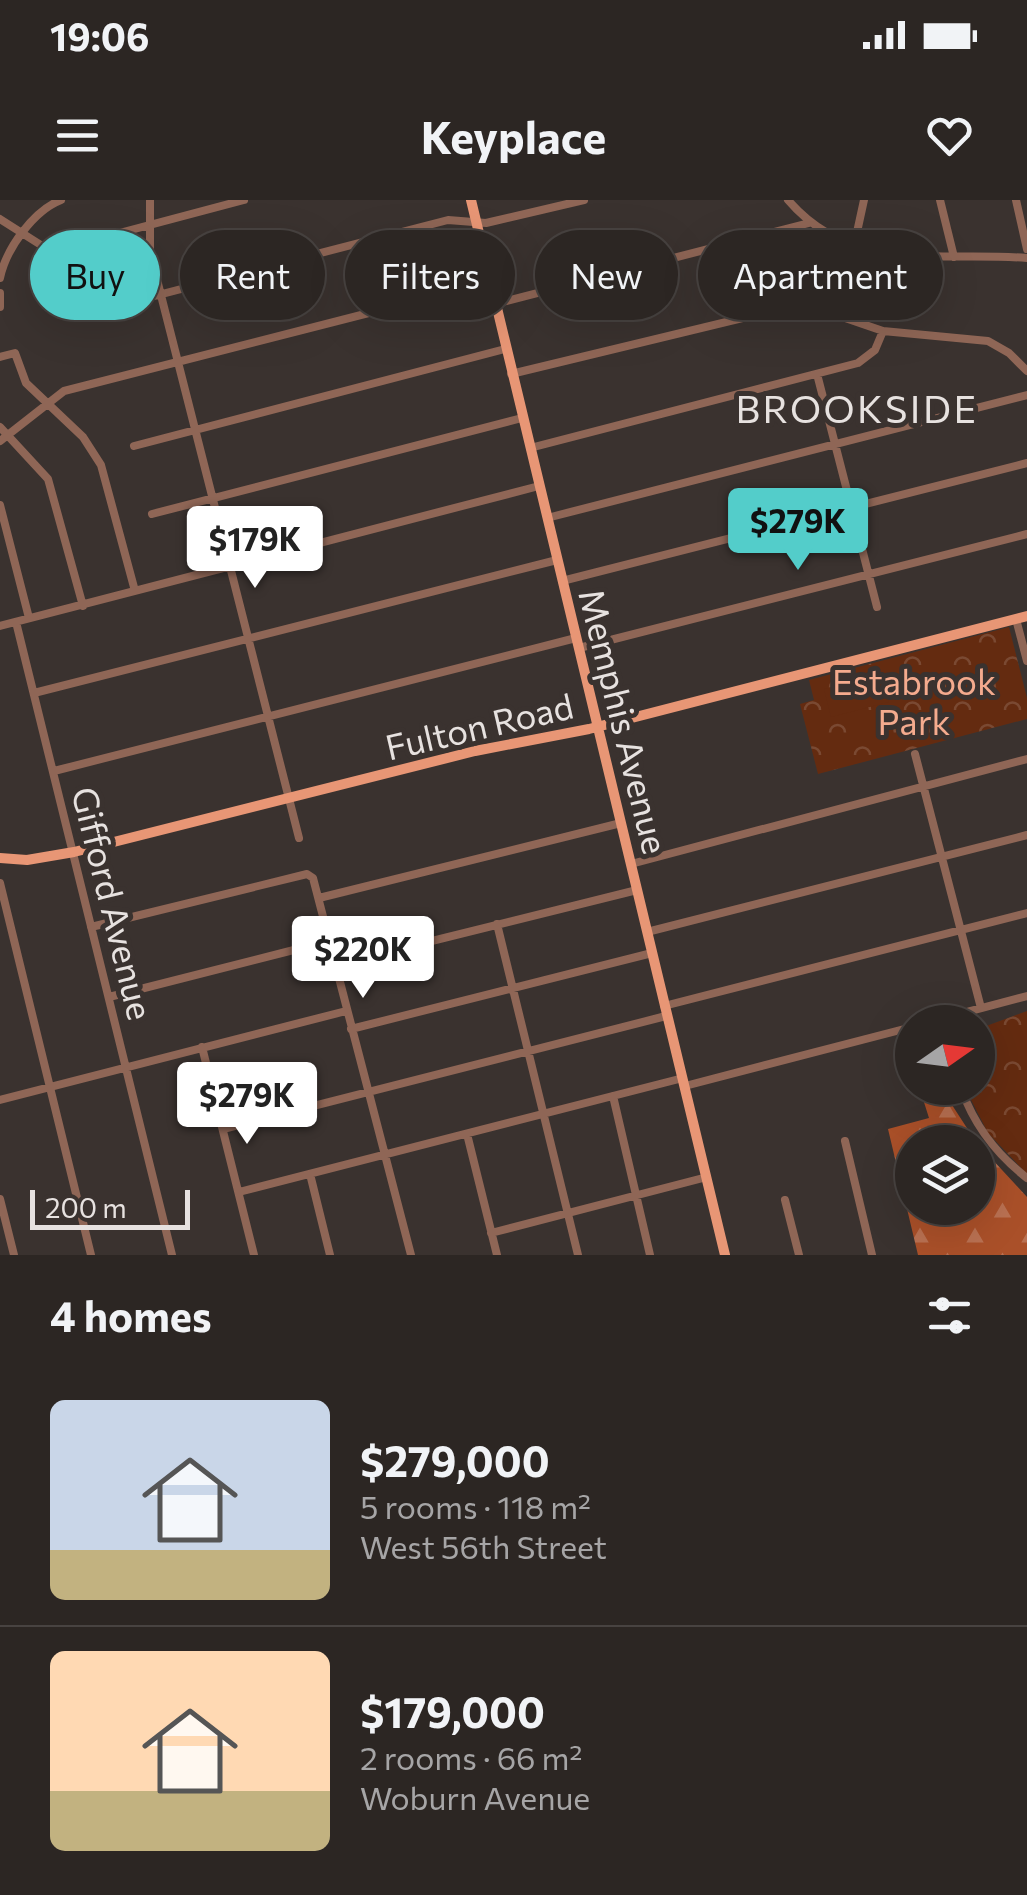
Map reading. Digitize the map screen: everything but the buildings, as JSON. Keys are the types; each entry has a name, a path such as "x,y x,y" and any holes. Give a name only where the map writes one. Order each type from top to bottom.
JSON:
{"main road":[{"name":"Memphis Avenue","path":"471,200 478,230"},
{"name":"Memphis Avenue","path":"498,320 726,1255"},
{"name":"Fulton Road","path":"0,858 27,860 74,852 475,750 597,727 1022,618"}],"street":[{"path":"0,278 8,253 43,209 60,200"},
{"path":"150,200 150,230"},
{"path":"0,218 44,247 62,248 244,200"},
{"path":"299,838 160,294 448,220 465,218 476,222 584,200"},
{"path":"788,200 809,223 823,230"},
{"path":"857,230 864,200"},
{"path":"940,200 954,257"},
{"path":"1016,200 1027,249"},
{"path":"515,299 809,223"},
{"path":"943,257 1027,258"},
{"path":"0,293 0,307"},
{"path":"0,442 46,402 64,392 345,319"},
{"path":"511,374 725,320"},
{"path":"850,320 883,332 988,341 1009,353 1027,372"},
{"path":"530,448 817,374 870,356 883,332"},
{"path":"134,446 505,349"},
{"path":"0,356 15,353 26,383 83,437 100,465 135,591"},
{"path":"817,374 876,607"},
{"path":"547,518 1027,395"},
{"path":"152,514 522,418"},
{"path":"0,427 48,478 83,606"},
{"path":"562,581 1027,463"},
{"path":"0,626 540,486"},
{"path":"0,505 29,618"},
{"path":"54,771 1027,534"},
{"path":"34,693 557,560"},
{"path":"1022,618 1027,661"},
{"name":"Gifford Avenue","path":"16,622 172,1255"},
{"path":"915,754 980,1005"},
{"path":"631,864 1027,760"},
{"path":"319,898 621,823"},
{"path":"647,932 1027,835"},
{"path":"92,927 307,874 313,878 366,1094 383,1154 389,1160 411,1255"},
{"path":"0,882 91,1255"},
{"path":"335,965 638,890"},
{"path":"223,1128 528,1052 1027,913"},
{"path":"497,924 578,1255"},
{"path":"109,996 329,941"},
{"path":"350,1030 652,952"},
{"path":"992,1005 1027,996"},
{"path":"0,1100 346,1011"},
{"path":"238,1192 613,1096 895,1031"},
{"path":"202,1047 254,1255"},
{"path":"613,1096 650,1255"},
{"path":"967,1105 990,1144 1027,1178"},
{"path":"466,1134 496,1255"},
{"path":"845,1141 872,1255"},
{"path":"310,1174 330,1255"},
{"path":"491,1232 706,1177"},
{"path":"0,1199 14,1255"},
{"path":"786,1200 799,1255"}],"green space":[{"name":"Estabrook Park","path":"1009,627 1027,698 1027,719 818,774 800,704 814,700 809,680"},
{"path":"882,675 889,702 831,717 824,689"},
{"path":"1027,1011 1027,1174 995,1140 995,1125 984,1125 974,1105 995,1105 995,1023"},
{"path":"925,1105 952,1105 965,1125 903,1125 929,1118"},
{"path":"895,1127 895,1158 888,1129"},
{"path":"995,1162 1027,1197 1027,1255 918,1255 911,1225 995,1225"}],"district":[{"name":"BROOKSIDE","path":"857,407"}]}
